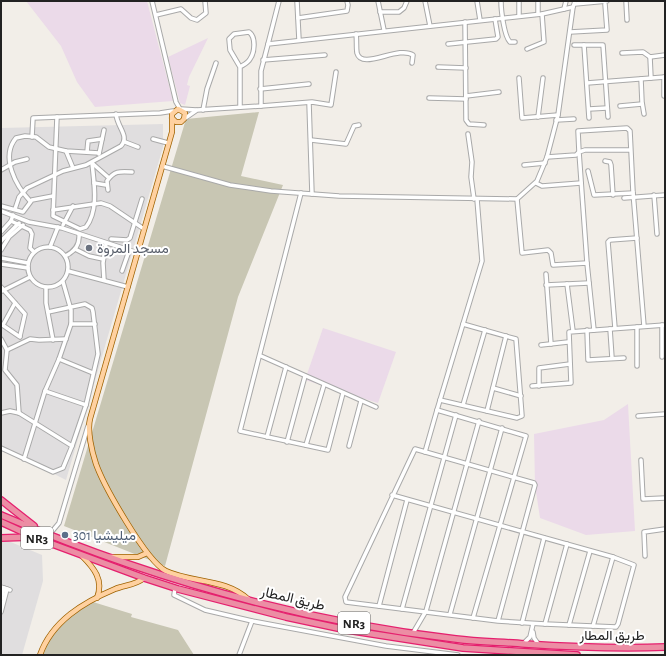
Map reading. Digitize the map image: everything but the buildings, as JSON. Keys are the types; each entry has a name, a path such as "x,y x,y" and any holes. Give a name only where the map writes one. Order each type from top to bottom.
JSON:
{"highway":[{"path":"1,500 38,530"},
{"name":"طريق المطار","path":"1,515 108,557 180,581 249,600 332,618 459,640 538,645 665,648"},
{"name":"طريق المطار","path":"1,522 36,538 144,578 175,588 301,621 385,637 463,648 577,655"},
{"path":"1,538 22,536 36,538"}],"main road":[{"path":"172,132 183,120 185,113 177,110 172,118 172,132 90,421 97,467 146,553 166,571 220,584 238,591 249,600"},
{"path":"172,118 176,122 183,120"},
{"path":"108,557 138,557 146,553"},
{"path":"80,554 97,574 100,586 97,598"},
{"path":"40,655 49,635 59,624 97,598 116,589 137,584 144,578"}],"street":[{"path":"152,1 177,110"},
{"path":"156,15 181,9 191,18 197,20 206,13 205,1"},
{"path":"261,106 260,89 263,60 280,1"},
{"path":"297,1 299,40"},
{"path":"298,18 346,11 348,6 347,1"},
{"path":"378,1 384,30"},
{"path":"380,12 399,12 404,8 407,1"},
{"path":"425,1 430,26"},
{"path":"477,1 480,20"},
{"path":"501,1 502,18 508,41 515,42"},
{"path":"519,1 519,16"},
{"path":"527,49 544,42 538,1"},
{"path":"564,9 566,1"},
{"path":"626,1 627,20"},
{"path":"268,44 540,14 564,9 574,4 606,2 607,30 570,32"},
{"path":"162,166 230,185 257,190 312,194 517,199 536,183 547,157 558,115 574,4"},
{"path":"448,44 496,39 495,18"},
{"path":"465,22 467,122 484,125"},
{"path":"240,67 250,59 253,52 253,36 246,31 234,34 229,39 230,50 240,67 240,108"},
{"path":"356,34 358,55 361,58 368,60 389,56 394,52 405,52 413,55 412,63"},
{"path":"574,45 603,45 608,117"},
{"path":"584,45 589,118"},
{"path":"622,53 643,52 650,57 665,55"},
{"path":"263,60 325,55"},
{"path":"650,57 651,78"},
{"path":"203,110 207,89 216,63"},
{"path":"438,67 466,68"},
{"path":"32,137 33,118 160,113 177,110 203,110 309,103 332,104 336,72"},
{"path":"587,83 664,77 664,96"},
{"path":"519,78 521,117 526,118 558,115"},
{"path":"538,117 542,78"},
{"path":"641,79 644,114"},
{"path":"260,89 309,84"},
{"path":"429,98 466,97 499,92"},
{"path":"309,103 312,194"},
{"path":"620,106 642,104"},
{"path":"589,109 607,108"},
{"path":"183,120 197,110"},
{"path":"160,113 172,118"},
{"path":"15,209 22,192 54,175 92,163 116,150 125,142 125,136 118,124 116,114"},
{"path":"57,117 53,196 54,218 80,229 86,227 92,217 94,202 92,163"},
{"path":"556,120 574,119"},
{"path":"311,140 346,144 354,126 359,125"},
{"path":"594,330 587,263 577,131 628,129 644,326"},
{"path":"98,159 104,130"},
{"path":"425,452 482,262 471,177 472,162 468,134"},
{"path":"30,201 22,192 10,164 9,154 13,142 20,137 38,138 47,145 56,149 99,153"},
{"path":"87,152 88,141 102,139"},
{"path":"153,139 168,143"},
{"path":"125,142 138,147"},
{"path":"547,157 572,156 585,150 630,150"},
{"path":"66,151 73,168"},
{"path":"1,170 10,164 27,159"},
{"path":"605,161 610,162 611,165 613,195"},
{"path":"92,163 109,178"},
{"path":"524,165 545,163"},
{"path":"108,190 106,185 109,178 117,171 132,172"},
{"path":"588,171 594,195 665,195"},
{"path":"94,182 106,185"},
{"path":"536,183 542,186 581,183"},
{"path":"301,193 282,263 261,356 240,431 328,450 343,393"},
{"path":"624,198 633,195"},
{"path":"654,195 657,234"},
{"path":"1,206 24,212 30,201 53,196"},
{"path":"111,239 129,239 142,199"},
{"path":"517,199 522,253 548,250 551,253 553,266 587,263"},
{"path":"53,210 94,202 106,204 144,230"},
{"path":"50,247 73,206"},
{"path":"1,211 32,223 60,227 106,244 138,253"},
{"path":"1,232 11,221 13,215"},
{"path":"11,221 23,225 31,232 30,247 34,252"},
{"path":"1,241 19,223"},
{"path":"1,250 10,233 23,225"},
{"path":"65,256 75,249 79,242 79,234"},
{"path":"615,328 608,242 610,240 637,238"},
{"path":"104,280 103,259 106,244"},
{"path":"50,247 58,250 65,256 68,263 68,271 63,282 55,287 46,288 38,285 30,277 28,263 34,252 40,248 50,247"},
{"path":"75,249 89,256 103,259"},
{"path":"122,271 128,250"},
{"path":"1,258 28,263"},
{"path":"1,264 28,268"},
{"path":"68,271 128,287"},
{"path":"546,274 551,344"},
{"path":"20,336 25,314 2,290 30,277"},
{"path":"24,459 45,390 59,360 71,324 70,307 63,282"},
{"path":"546,285 589,283"},
{"path":"567,284 573,331"},
{"path":"46,288 48,312 53,340"},
{"path":"15,303 2,325 24,340"},
{"path":"1,448 49,472 57,472 66,464 86,405 99,350 93,312 89,305 81,304 48,312"},
{"path":"71,324 95,324"},
{"path":"440,400 520,418 522,413 517,342 514,338 463,324"},
{"path":"532,386 571,383 568,333 573,331 663,325 662,357"},
{"path":"637,327 638,366"},
{"path":"610,329 612,358"},
{"path":"463,405 485,330"},
{"path":"587,330 587,359 624,358"},
{"path":"487,411 506,336"},
{"path":"1,339 7,350 3,370 17,385 19,413"},
{"path":"7,350 24,340 66,339"},
{"path":"541,345 568,342"},
{"path":"261,356 324,385 376,406"},
{"path":"59,360 93,373"},
{"path":"539,386 539,368 570,364"},
{"path":"267,437 286,367"},
{"path":"287,442 305,376"},
{"path":"306,445 324,385"},
{"path":"493,388 521,396"},
{"path":"45,390 86,405"},
{"path":"349,446 362,401"},
{"path":"437,410 479,421 526,436 473,618"},
{"path":"1,413 10,411 19,413 72,446"},
{"path":"638,416 665,414"},
{"path":"402,608 456,415"},
{"path":"49,534 59,523 90,421 82,416"},
{"path":"413,633 426,611 479,421"},
{"path":"450,614 502,428"},
{"path":"392,495 407,500 454,512 500,526 522,532 544,538 567,544 613,557 633,563 635,566 616,627 498,621 347,602 344,598 392,495 414,450 514,476 535,484 522,532 498,621"},
{"path":"641,460 643,499 665,498"},
{"path":"379,606 407,500"},
{"path":"645,556 644,532 665,529"},
{"path":"522,623 544,538"},
{"path":"545,624 567,544"},
{"path":"569,625 590,551"},
{"path":"593,626 613,557"},
{"path":"1,600 6,588"},
{"path":"1,612 6,588"},
{"path":"175,588 175,596 199,608 252,621 386,646 458,655"},
{"path":"239,655 252,621"},
{"path":"532,623 534,638 538,645"},
{"path":"522,644 530,637 533,630 540,624"}],"shaded area":[{"path":"26,1 147,1 173,101 95,107 77,82 61,46"},
{"path":"208,38 189,77 187,85 190,86 185,105 180,103 168,57"},
{"path":"259,112 241,176 283,185 238,297 165,566 64,526 186,119"},
{"path":"163,124 163,147 66,480 1,447 1,128"},
{"path":"323,328 396,352 378,403 305,380"},
{"path":"628,404 635,531 586,535 540,518 535,485 534,434 604,420"},
{"path":"1,538 42,555 43,581 22,655 1,655"},
{"path":"93,602 132,614 131,617 178,630 194,655 43,655 50,639 58,628 74,614"}],"place":[{"name":"مسجد المروة","path":"89,248"},
{"name":"ميليشيا 301","path":"65,535"}]}
